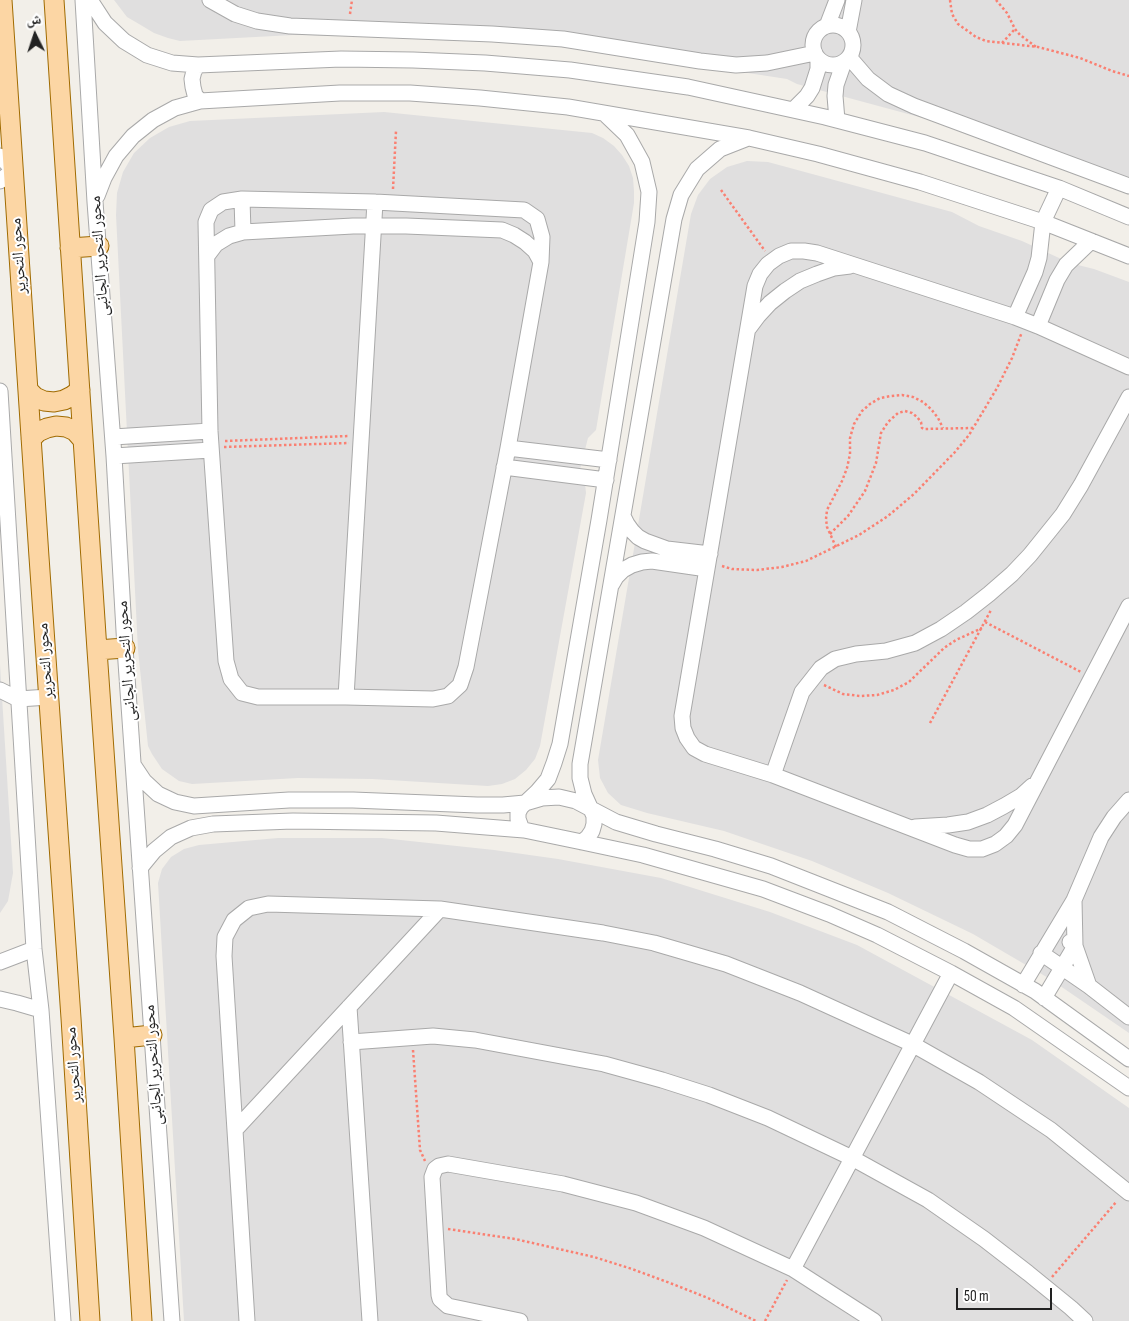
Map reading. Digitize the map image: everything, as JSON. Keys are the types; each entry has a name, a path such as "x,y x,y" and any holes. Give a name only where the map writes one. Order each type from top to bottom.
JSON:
{"main road":[{"name":"محور التحرير","path":"2,0 7,176 28,390 90,1321"},
{"path":"54,0 142,1321"},
{"path":"70,248 99,246"},
{"path":"28,390 44,401 54,402 64,400 80,390"},
{"path":"31,439 38,432 56,426 66,427 82,439"},
{"path":"97,650 125,648"},
{"path":"124,1038 152,1035"}],"street":[{"name":"محور التحرير الجانبى","path":"83,0 95,202 113,437 125,648 172,1321"},
{"path":"90,0 105,23 124,41 147,55 172,63 198,65 342,59 485,63 570,70 688,87 837,120 925,143 1058,188 1129,217"},
{"path":"210,0 234,14 257,21 290,26 492,34 563,40 736,65 816,56"},
{"path":"793,110 812,88 815,78 816,56 813,47 814,40 817,34 827,26 837,0"},
{"path":"848,32 854,0"},
{"path":"827,26 838,26 848,32 853,46 838,79 835,96 837,120"},
{"path":"816,56 824,64 831,65 838,65 847,60"},
{"path":"847,60 888,94 914,106 1129,186"},
{"path":"198,65 192,79 195,95 200,101"},
{"path":"95,202 104,178 116,156 133,136 153,120 175,108 200,101 340,93 410,93 568,107 749,138 818,154 920,182 1043,222 1129,256"},
{"path":"524,830 519,823 518,812 521,806 538,792 548,779 560,744 606,480 647,222 649,192 642,162 627,135 605,114"},
{"path":"582,842 592,831 594,816 584,794 580,778 580,764 674,219 680,194 697,169 720,150 749,138"},
{"path":"0,156 7,176"},
{"path":"1026,321 1024,297 1040,258 1043,222 1058,188"},
{"path":"242,200 243,232"},
{"path":"242,200 375,202 524,210 537,219 542,238 541,262 466,667 460,685 448,696 433,699 346,697 258,698 242,693 231,679 226,661 211,442 206,222 211,210 223,202 242,200"},
{"path":"346,697 375,202"},
{"path":"502,230 503,209"},
{"path":"207,256 216,244 229,236 243,232 374,226 502,230 525,242 541,262"},
{"path":"1026,321 1046,306 1057,280 1066,265 1091,241"},
{"path":"1129,367 1026,321 852,265 804,251 791,251 772,261 760,274 755,286 682,716 683,728 694,748 706,754 773,774 955,845 969,849 982,848 995,844 1006,836 1014,825 1129,606"},
{"path":"747,331 764,309 784,291 800,281 817,274 834,268 852,265"},
{"path":"1024,297 1046,306"},
{"path":"0,392 3,488 34,949 41,1010 63,1321"},
{"path":"773,774 802,692 821,668 835,660 856,654 886,651 915,642 941,629 989,594 1030,555 1063,514 1129,397"},
{"path":"113,437 211,442"},
{"path":"114,456 211,442"},
{"path":"508,448 609,460"},
{"path":"504,467 606,480"},
{"path":"624,516 632,531 645,541 708,562"},
{"path":"611,585 624,570 642,562 708,562"},
{"path":"0,690 18,698 48,697"},
{"path":"134,766 144,781 158,794 175,802 194,806 289,800 353,800 477,805 526,803 542,798 559,797 576,801 625,825 715,848 771,866 888,912 1023,984 1129,1059"},
{"path":"908,827 968,822 1004,806 1021,796 1037,782"},
{"path":"1023,984 1074,900 1101,837 1114,817 1129,800"},
{"path":"212,804 213,824"},
{"path":"140,868 154,851 171,837 191,828 213,824 293,820 436,823 524,830 582,842 643,856 763,889 829,914 877,935 1014,1008 1129,1088"},
{"path":"1074,900 1076,946 1089,986"},
{"path":"247,1321 224,956 225,937 234,920 249,908 268,904 440,908 603,933 654,943 726,964 800,993 912,1044 979,1082 1051,1130 1128,1191"},
{"path":"235,1130 440,908"},
{"path":"1055,930 1076,946"},
{"path":"1044,998 1076,946"},
{"path":"0,962 34,949"},
{"path":"1041,953 1089,986 1129,1017"},
{"path":"793,1269 951,973"},
{"path":"0,1000 17,1002 41,1010"},
{"path":"349,1007 370,1321"},
{"path":"351,1042 434,1036 475,1040 604,1064 709,1095 768,1118 852,1158 928,1200 984,1239 1045,1286 1085,1321"},
{"path":"520,1321 448,1306 439,1295 432,1177 435,1168 448,1164 563,1184 636,1203 704,1228 793,1269 874,1321"}],"path":[{"path":"950,0 952,14 958,24 976,37 1080,58 1129,76"},
{"path":"996,0 1007,13 1020,35 1038,48"},
{"path":"1002,43 1015,29"},
{"path":"392,203 396,131"},
{"path":"721,190 772,261"},
{"path":"708,562 732,569 757,570 782,567 806,561 859,535 888,516 914,494 955,452 973,428 998,388 1026,321"},
{"path":"836,547 827,527 827,510 845,474 850,454 850,438 854,424 862,411 880,398 902,395 913,397 931,409 943,428"},
{"path":"830,534 848,516 865,491 876,463 881,433 888,422 898,413 912,413 921,422 924,429 973,428"},
{"path":"211,442 336,436 361,439"},
{"path":"336,436 336,444"},
{"path":"343,436 344,444"},
{"path":"312,437 313,444"},
{"path":"320,437 320,444"},
{"path":"328,437 328,444"},
{"path":"301,438 301,445"},
{"path":"263,439 263,446"},
{"path":"278,439 278,445"},
{"path":"211,442 233,447 344,444 361,439"},
{"path":"233,440 233,447"},
{"path":"241,440 241,446"},
{"path":"249,440 249,446"},
{"path":"256,440 256,446"},
{"path":"930,723 994,606"},
{"path":"984,622 1092,677"},
{"path":"812,678 826,687 843,694 877,695 894,690 909,682 944,648 982,628"},
{"path":"412,1037 420,1150 433,1173"},
{"path":"1045,1286 1128,1191"},
{"path":"435,1228 515,1239 601,1260 670,1283 708,1298 756,1321"},
{"path":"765,1321 793,1269"}],"shaded area":[{"path":"114,0 1129,0 1129,190 960,128 797,84 787,79 598,50 456,39 293,35 180,41 154,33 127,17"},
{"path":"384,112 592,133 614,146 629,166 633,178 634,203 596,430 588,438 578,477 585,483 586,493 540,746 535,759 515,779 502,784 488,786 372,779 298,778 192,784 179,781 162,769 148,746 138,650 116,215 117,193 123,172 134,153 150,138 169,127 190,121"},
{"path":"747,161 768,162 952,212 979,226 1022,241 1070,263 1094,269 1129,282 1129,1033 1050,979 973,934 888,893 812,861 724,831 621,805 608,793 600,778 598,760 691,214 698,195 710,179 727,167"},
{"path":"0,665 13,873 8,901 0,913"},
{"path":"278,838 382,838 558,859 661,878 770,912 857,945 1032,1040 1129,1108 1129,1321 184,1321 158,883 162,869 171,857 184,849 199,845"}]}
